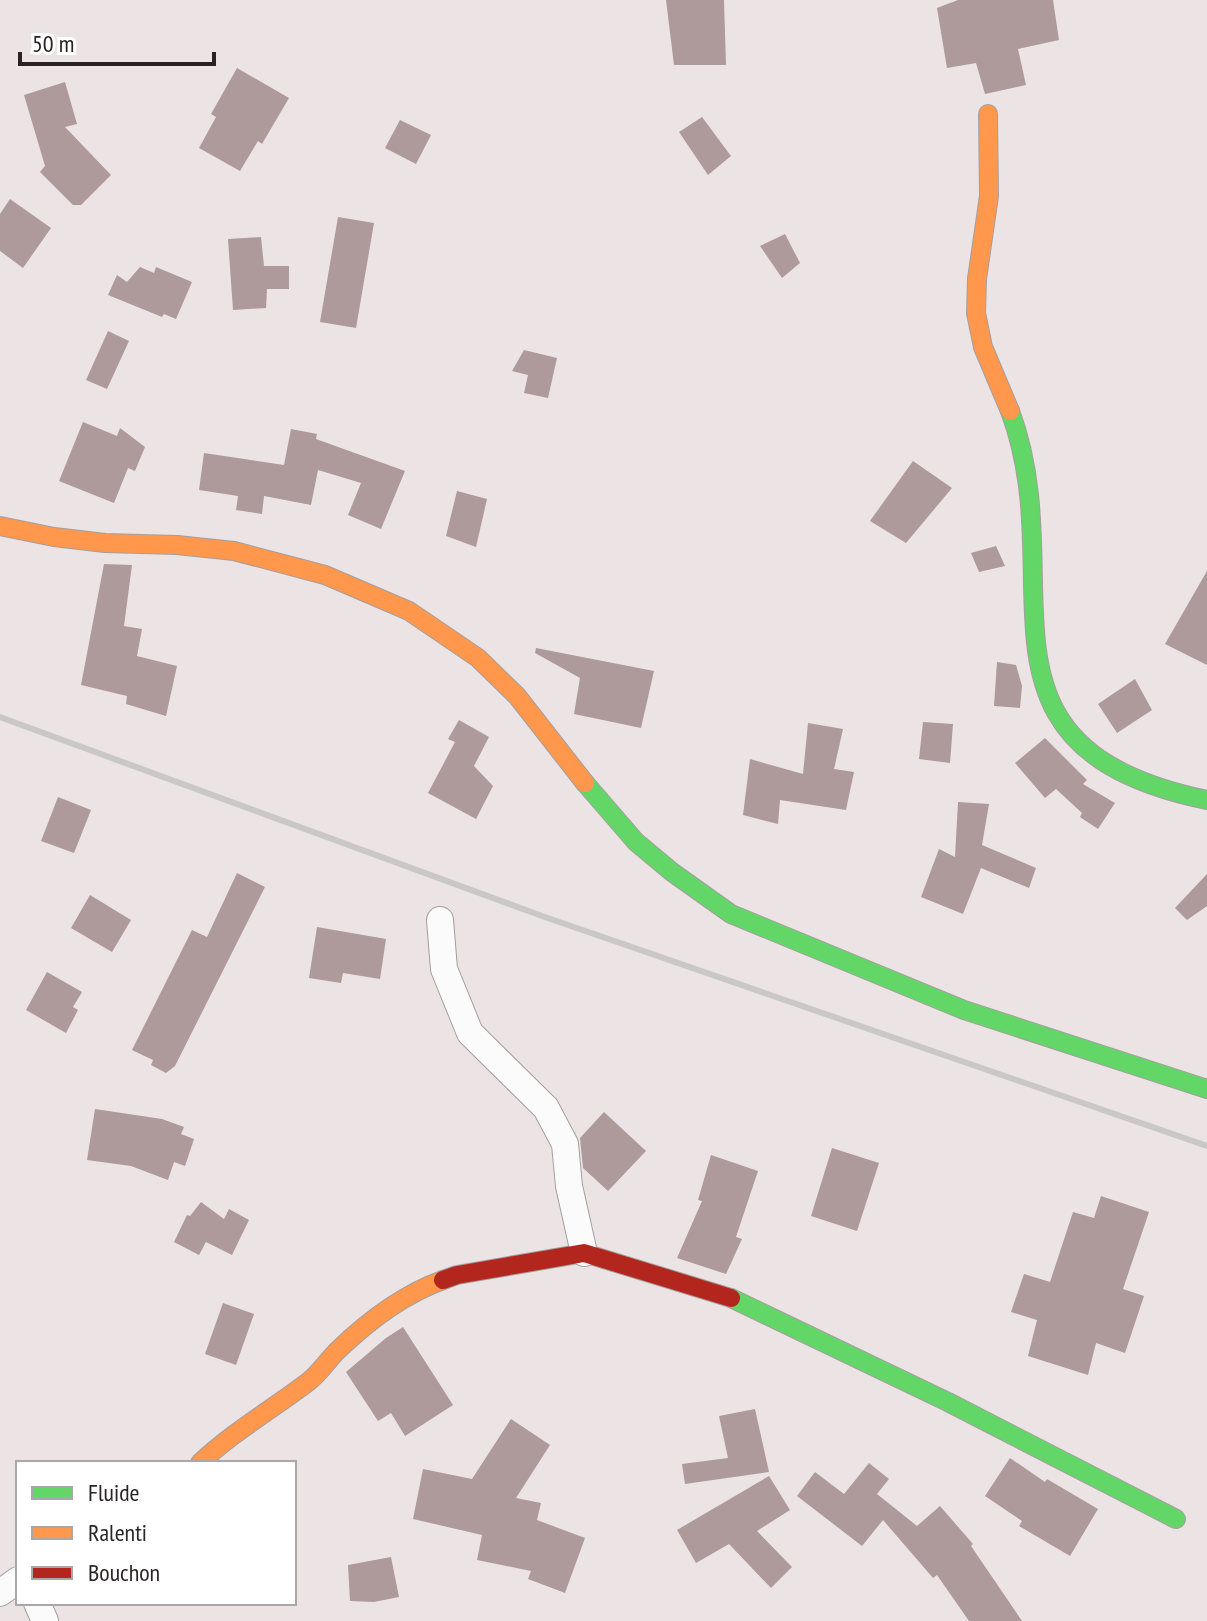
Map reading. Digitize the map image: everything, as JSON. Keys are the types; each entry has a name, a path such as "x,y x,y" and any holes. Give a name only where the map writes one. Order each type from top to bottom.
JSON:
{"street":[{"path":"988,114 990,185 977,270 976,315 986,359 1019,437 1034,541 1033,648 1037,671 1063,723 1105,764 1129,778 1167,793 1207,800"},
{"path":"0,526 105,543 177,545 234,551 325,575 409,611 478,658 517,696 606,810 636,842 731,914 964,1010 1207,1089"},
{"path":"440,920 444,969 470,1033 546,1108 565,1144 569,1186 584,1253"},
{"path":"202,1461 226,1439 311,1380 337,1351 388,1309 424,1287 457,1275 584,1253 729,1297 948,1402 1176,1519"}],"building":[{"path":"666,0 724,0 726,65 674,65"},
{"path":"958,0 1053,0 1059,40 1018,49 1026,85 985,94 976,63 947,68 937,8"},
{"path":"237,68 289,98 262,144 258,141 240,171 199,148 216,117 211,114"},
{"path":"65,82 77,124 65,127 111,175 81,205 73,205 40,172 45,166 24,95"},
{"path":"702,117 731,156 708,175 679,132"},
{"path":"400,120 431,135 416,164 385,148"},
{"path":"10,199 51,228 23,268 0,251 0,214"},
{"path":"338,217 374,223 356,328 320,322"},
{"path":"785,234 800,263 782,278 760,246"},
{"path":"261,237 264,266 289,266 289,289 267,289 266,308 233,310 228,239"},
{"path":"140,267 154,273 156,267 192,282 176,319 164,314 162,317 108,295 117,275 127,282"},
{"path":"108,331 129,341 107,389 86,380"},
{"path":"524,350 557,358 548,398 524,393 528,375 512,371"},
{"path":"83,422 117,436 120,428 145,447 135,471 128,468 114,503 59,481"},
{"path":"291,429 317,434 316,439 405,471 381,529 348,515 361,483 318,470 311,505 264,496 262,514 236,510 238,496 199,490 204,453 284,465"},
{"path":"913,461 952,488 906,543 870,521"},
{"path":"457,491 487,499 476,547 446,536"},
{"path":"996,546 1005,566 979,572 971,553"},
{"path":"104,564 132,565 124,626 142,629 137,656 177,666 166,716 126,704 127,696 81,685"},
{"path":"1207,571 1207,665 1165,644"},
{"path":"536,648 654,671 641,728 574,714 580,678 535,653"},
{"path":"997,662 1016,665 1022,686 1020,708 994,706"},
{"path":"1135,679 1152,710 1117,733 1098,704"},
{"path":"459,720 489,737 474,766 493,786 476,819 428,793 455,742 448,739"},
{"path":"923,722 953,724 950,763 919,759"},
{"path":"808,723 843,729 834,769 854,772 846,810 780,800 778,824 743,815 750,759 803,774"},
{"path":"1045,738 1087,780 1083,784 1115,803 1098,829 1080,817 1082,813 1056,789 1045,798 1015,763"},
{"path":"58,797 91,810 74,853 41,841"},
{"path":"958,802 989,804 982,845 1036,868 1029,888 981,868 963,914 921,897 939,849 955,857"},
{"path":"237,873 265,887 175,1066 166,1073 151,1065 153,1060 132,1050 192,930 207,937"},
{"path":"1207,874 1207,906 1187,920 1175,908"},
{"path":"90,895 131,920 112,952 71,928"},
{"path":"317,927 386,939 380,979 343,973 341,983 309,978"},
{"path":"47,972 82,992 73,1007 78,1010 66,1033 26,1010"},
{"path":"95,1109 162,1119 184,1127 181,1134 194,1139 185,1166 174,1162 168,1180 131,1166 87,1160"},
{"path":"604,1112 646,1151 608,1191 583,1168 580,1138"},
{"path":"832,1148 879,1163 857,1231 811,1216"},
{"path":"711,1155 758,1171 736,1237 742,1239 726,1274 677,1258 702,1201 698,1200"},
{"path":"1101,1196 1149,1212 1123,1289 1144,1296 1125,1353 1096,1343 1088,1375 1028,1356 1037,1320 1011,1312 1024,1274 1050,1282 1073,1212 1094,1218"},
{"path":"201,1202 224,1219 229,1209 249,1220 232,1255 206,1242 199,1255 174,1242 187,1215 190,1216"},
{"path":"223,1303 254,1314 236,1365 205,1354"},
{"path":"403,1327 453,1405 405,1436 391,1413 378,1421 346,1372"},
{"path":"755,1409 769,1472 685,1484 682,1464 728,1458 719,1416"},
{"path":"511,1419 550,1445 516,1498 541,1503 537,1520 585,1538 565,1593 528,1579 531,1571 477,1560 482,1535 413,1519 423,1469 472,1479"},
{"path":"1010,1458 1045,1482 1047,1479 1098,1509 1070,1556 1019,1526 1022,1521 985,1496"},
{"path":"869,1463 889,1479 877,1494 917,1526 940,1506 973,1544 971,1546 1022,1621 969,1621 937,1575 933,1578 883,1520 862,1546 797,1496 815,1472 844,1494"},
{"path":"769,1476 790,1510 757,1531 792,1567 771,1588 729,1544 696,1563 677,1530"},
{"path":"391,1557 399,1597 374,1602 350,1601 348,1565"}],"railway":[{"path":"0,717 542,916 1207,1146"}],"traffic: fast":[{"path":"1010,411 1026,475 1037,650 1049,699 1078,741 1128,775 1207,800"},
{"path":"585,783 636,842 731,914 964,1010 1207,1089"},
{"path":"731,1298 948,1402 1176,1519"}],"traffic: slow":[{"path":"988,114 989,196 977,279 976,313 983,347 1010,411"},
{"path":"0,526 105,543 177,545 234,551 325,575 409,611 478,658 517,696 585,783"},
{"path":"202,1461 312,1379 337,1351 373,1319 414,1293 443,1280"}],"traffic: jam":[{"path":"443,1280 584,1253 731,1298"}]}
